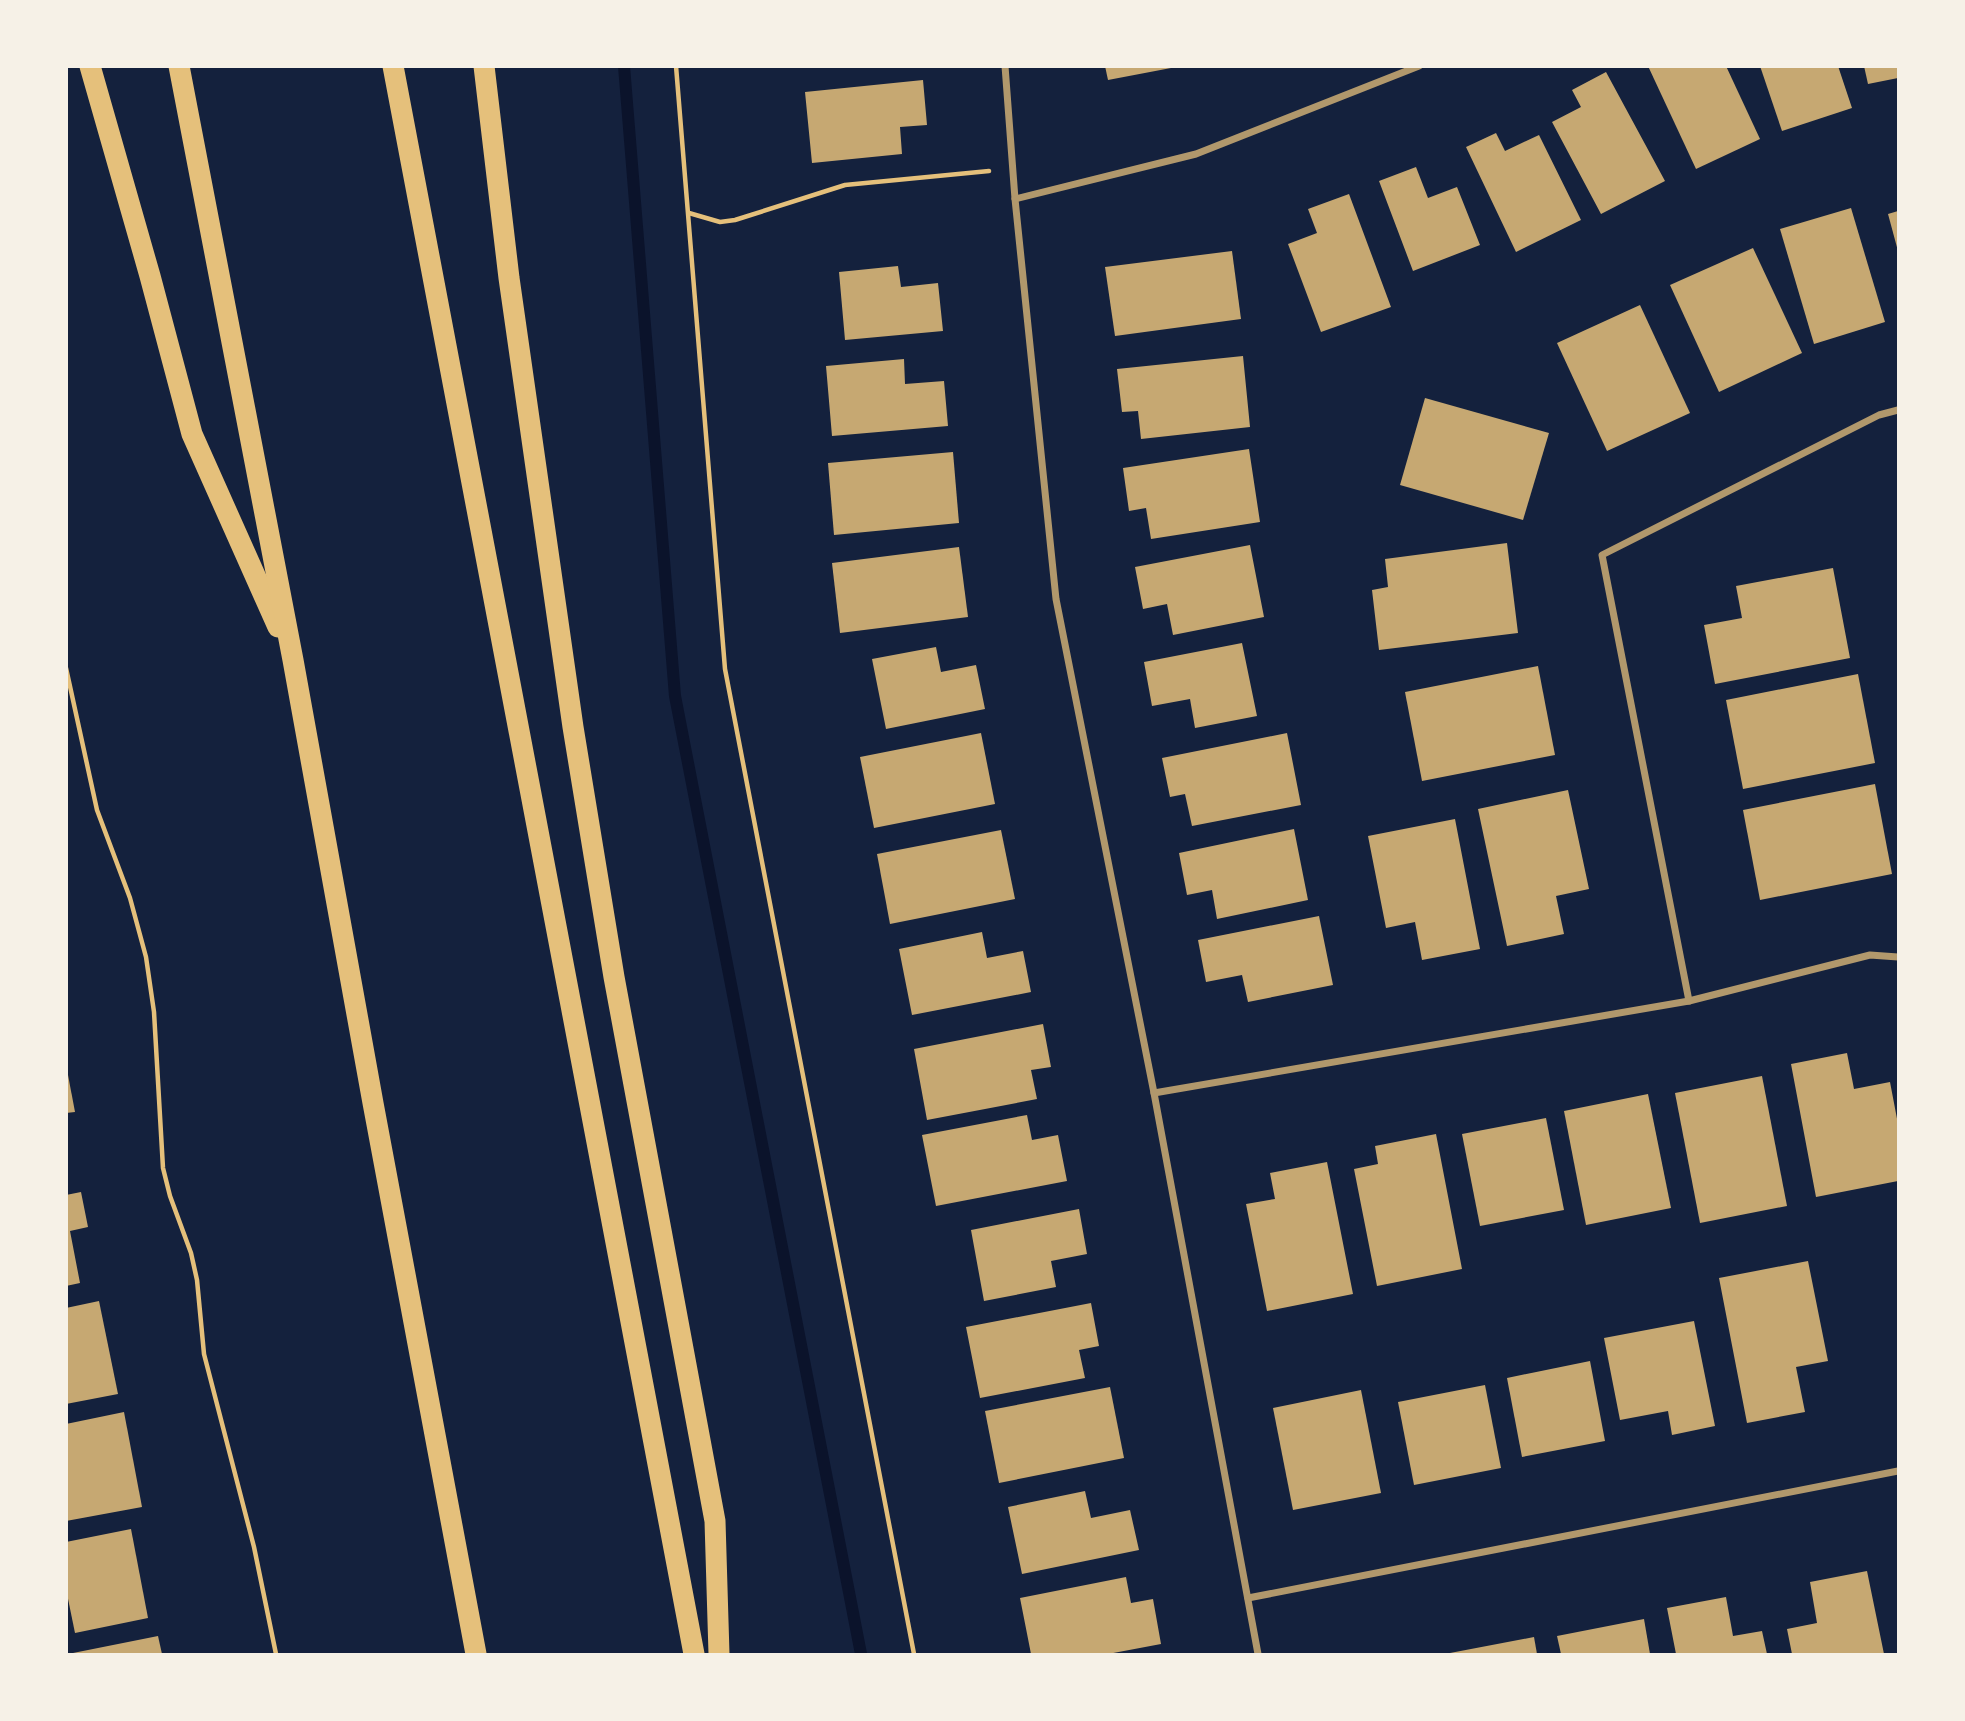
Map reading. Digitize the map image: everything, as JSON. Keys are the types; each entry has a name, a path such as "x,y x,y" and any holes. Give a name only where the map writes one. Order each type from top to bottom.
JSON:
{"highway":[{"path":"90,66 192,434 293,660"},
{"path":"179,66 293,660 477,1654"},
{"path":"393,66 694,1654"},
{"path":"484,66 511,291 573,727 614,977 715,1521 719,1654"}],"street":[{"path":"1005,66 1015,199 1056,599 1154,1093 1258,1654"},
{"path":"1015,199 1196,154 1419,66"},
{"path":"1689,1002 1602,555 1879,415 1899,410"},
{"path":"1154,1093 1689,1002 1870,955 1899,957"},
{"path":"1248,1598 1899,1471"}],"path":[{"path":"676,66 725,669 914,1654"},
{"path":"689,213 720,222 735,220 845,185 1013,169"},
{"path":"66,668 97,810 130,898 146,957 154,1012 163,1168 170,1196 191,1253 197,1280 204,1354 254,1547 276,1654"}],"building":[{"path":"1105,66 1171,66 1171,68 1108,80"},
{"path":"1648,66 1726,66 1760,139 1696,169"},
{"path":"1760,66 1838,66 1852,108 1782,131"},
{"path":"1864,66 1898,66 1898,78 1868,84"},
{"path":"1606,72 1665,181 1601,214 1552,122 1581,107 1572,90"},
{"path":"923,80 927,125 900,127 902,154 812,163 805,92"},
{"path":"1496,133 1505,151 1539,135 1581,220 1516,252 1466,147"},
{"path":"1416,167 1428,198 1457,187 1480,245 1413,271 1379,181"},
{"path":"1349,194 1391,307 1321,332 1288,244 1317,233 1308,209"},
{"path":"1851,208 1885,322 1814,344 1780,229"},
{"path":"1898,211 1898,251 1888,214"},
{"path":"1753,248 1802,353 1719,392 1670,285"},
{"path":"1232,251 1241,319 1115,336 1105,267"},
{"path":"898,266 901,287 938,283 943,331 845,340 839,272"},
{"path":"1640,305 1690,413 1607,451 1557,343"},
{"path":"1243,356 1250,427 1141,439 1138,411 1122,412 1117,369"},
{"path":"904,359 905,384 944,381 948,426 832,436 826,366"},
{"path":"1425,398 1549,433 1523,520 1400,485"},
{"path":"1249,449 1260,522 1151,539 1146,508 1129,511 1123,468"},
{"path":"953,452 959,523 834,535 828,463"},
{"path":"1507,543 1518,633 1379,650 1372,590 1388,587 1385,559"},
{"path":"1250,545 1264,617 1173,635 1167,604 1143,609 1135,567"},
{"path":"959,547 968,617 840,633 832,563"},
{"path":"1833,568 1850,658 1715,684 1704,625 1742,618 1736,586"},
{"path":"1242,643 1257,716 1195,728 1190,699 1152,706 1144,662"},
{"path":"936,647 941,672 976,665 985,709 886,729 872,659"},
{"path":"1538,666 1555,755 1422,781 1405,692"},
{"path":"1858,674 1875,763 1743,789 1726,700"},
{"path":"981,733 995,804 874,828 860,757"},
{"path":"1287,733 1301,805 1192,826 1185,794 1170,797 1162,758"},
{"path":"1875,784 1892,874 1760,900 1743,810"},
{"path":"1568,790 1589,889 1556,896 1564,934 1507,946 1478,809"},
{"path":"1455,819 1480,949 1422,960 1415,922 1386,928 1368,836"},
{"path":"1294,829 1308,900 1217,919 1212,890 1187,895 1179,853"},
{"path":"1001,830 1015,899 890,924 877,854"},
{"path":"1319,916 1333,985 1248,1002 1242,975 1206,982 1198,940"},
{"path":"982,932 987,958 1023,951 1031,992 912,1015 899,949"},
{"path":"1043,1024 1051,1067 1031,1070 1037,1099 927,1120 914,1049"},
{"path":"1847,1053 1854,1089 1890,1082 1898,1124 1898,1181 1816,1197 1791,1064"},
{"path":"68,1075 75,1112 66,1113 66,1076"},
{"path":"1762,1076 1787,1206 1700,1223 1675,1093"},
{"path":"1648,1094 1671,1208 1586,1225 1564,1111"},
{"path":"1027,1115 1032,1140 1058,1135 1067,1181 936,1206 922,1135"},
{"path":"1546,1118 1564,1210 1480,1226 1462,1134"},
{"path":"1436,1134 1462,1269 1377,1286 1354,1169 1378,1164 1375,1146"},
{"path":"1327,1162 1353,1294 1267,1311 1246,1204 1275,1199 1270,1173"},
{"path":"81,1192 88,1227 70,1231 80,1283 66,1286 66,1195"},
{"path":"1079,1209 1087,1254 1051,1261 1056,1287 984,1301 971,1230"},
{"path":"1808,1261 1828,1361 1796,1367 1805,1412 1747,1423 1719,1278"},
{"path":"99,1301 118,1394 66,1404 66,1308"},
{"path":"1091,1303 1099,1346 1079,1350 1085,1378 980,1398 966,1327"},
{"path":"1694,1321 1715,1426 1672,1435 1668,1411 1620,1420 1604,1338"},
{"path":"1590,1361 1605,1441 1522,1457 1507,1378"},
{"path":"1485,1385 1501,1468 1414,1485 1398,1402"},
{"path":"1110,1387 1124,1458 999,1483 985,1411"},
{"path":"1361,1390 1381,1493 1293,1510 1273,1408"},
{"path":"124,1412 142,1507 66,1521 66,1424"},
{"path":"1085,1491 1091,1518 1130,1510 1139,1550 1022,1574 1008,1507"},
{"path":"131,1529 148,1618 75,1633 66,1589 66,1542"},
{"path":"1867,1571 1884,1654 1792,1654 1787,1629 1817,1623 1810,1582"},
{"path":"1126,1577 1131,1603 1153,1599 1161,1644 1108,1654 1031,1654 1020,1598"},
{"path":"1726,1597 1733,1636 1762,1631 1767,1654 1676,1654 1667,1608"},
{"path":"1644,1619 1650,1654 1561,1654 1557,1636"},
{"path":"158,1636 162,1654 73,1654 73,1653"},
{"path":"1534,1637 1537,1654 1450,1654 1450,1653"}],"waterway":[{"path":"624,66 675,696 861,1654"}]}
